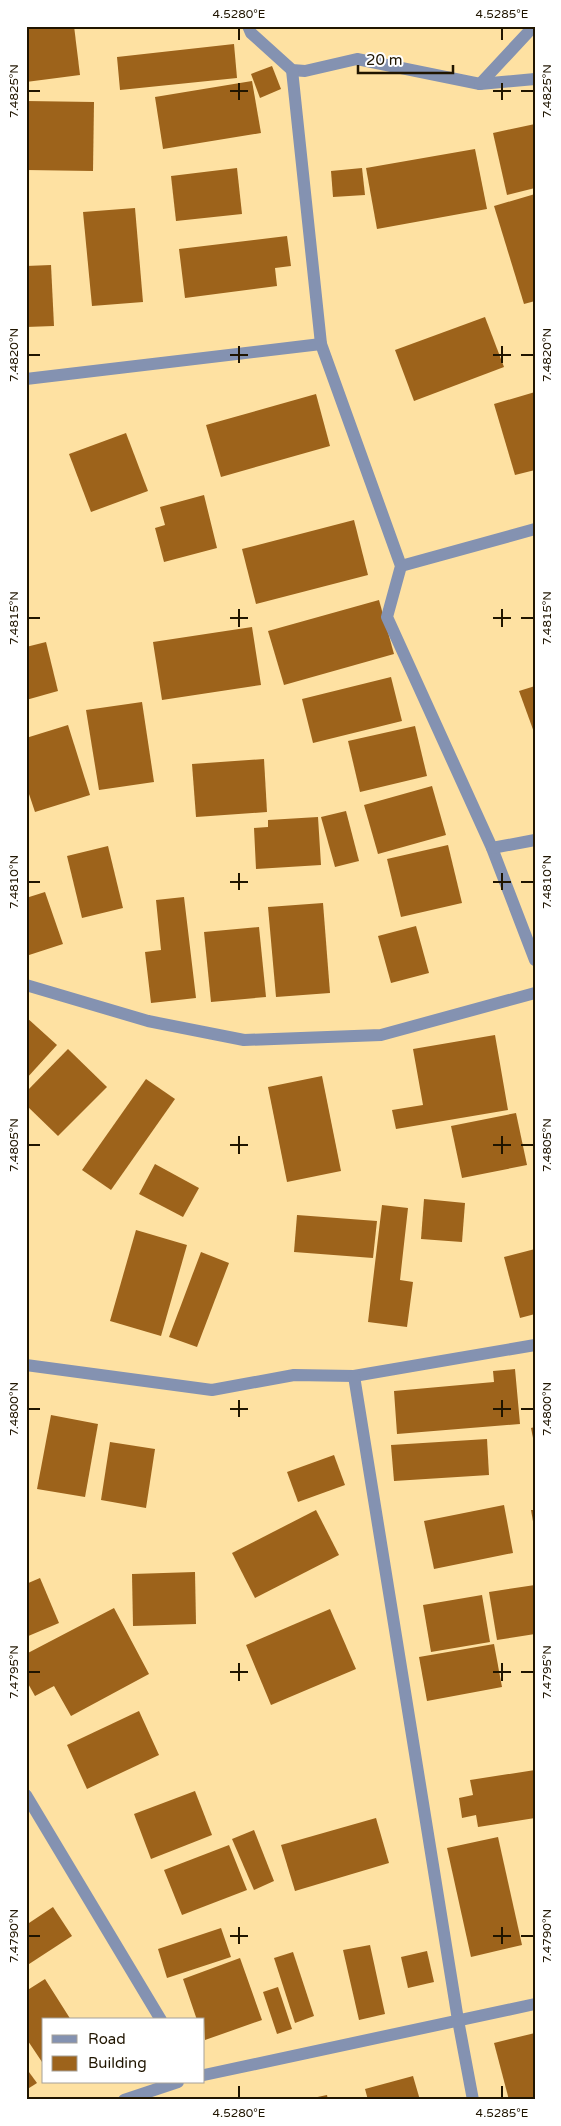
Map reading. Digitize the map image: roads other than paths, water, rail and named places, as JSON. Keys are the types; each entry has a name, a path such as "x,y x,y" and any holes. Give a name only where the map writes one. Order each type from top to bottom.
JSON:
{"street":[{"path":"248,26 251,33 292,70 305,71 357,59 480,84 535,79"},
{"path":"480,84 534,26"},
{"path":"292,70 321,344 401,566 387,617 492,848 535,960"},
{"path":"26,379 321,344"},
{"path":"401,566 535,529"},
{"path":"492,848 535,840"},
{"path":"26,985 148,1021 244,1040 381,1034 535,993"},
{"path":"26,1365 212,1390 294,1375 354,1376 535,1345"},
{"path":"354,1376 458,2020 473,2100"},
{"path":"26,1794 161,2018"},
{"path":"205,2075 535,2004"},
{"path":"124,2100 172,2084"}]}
